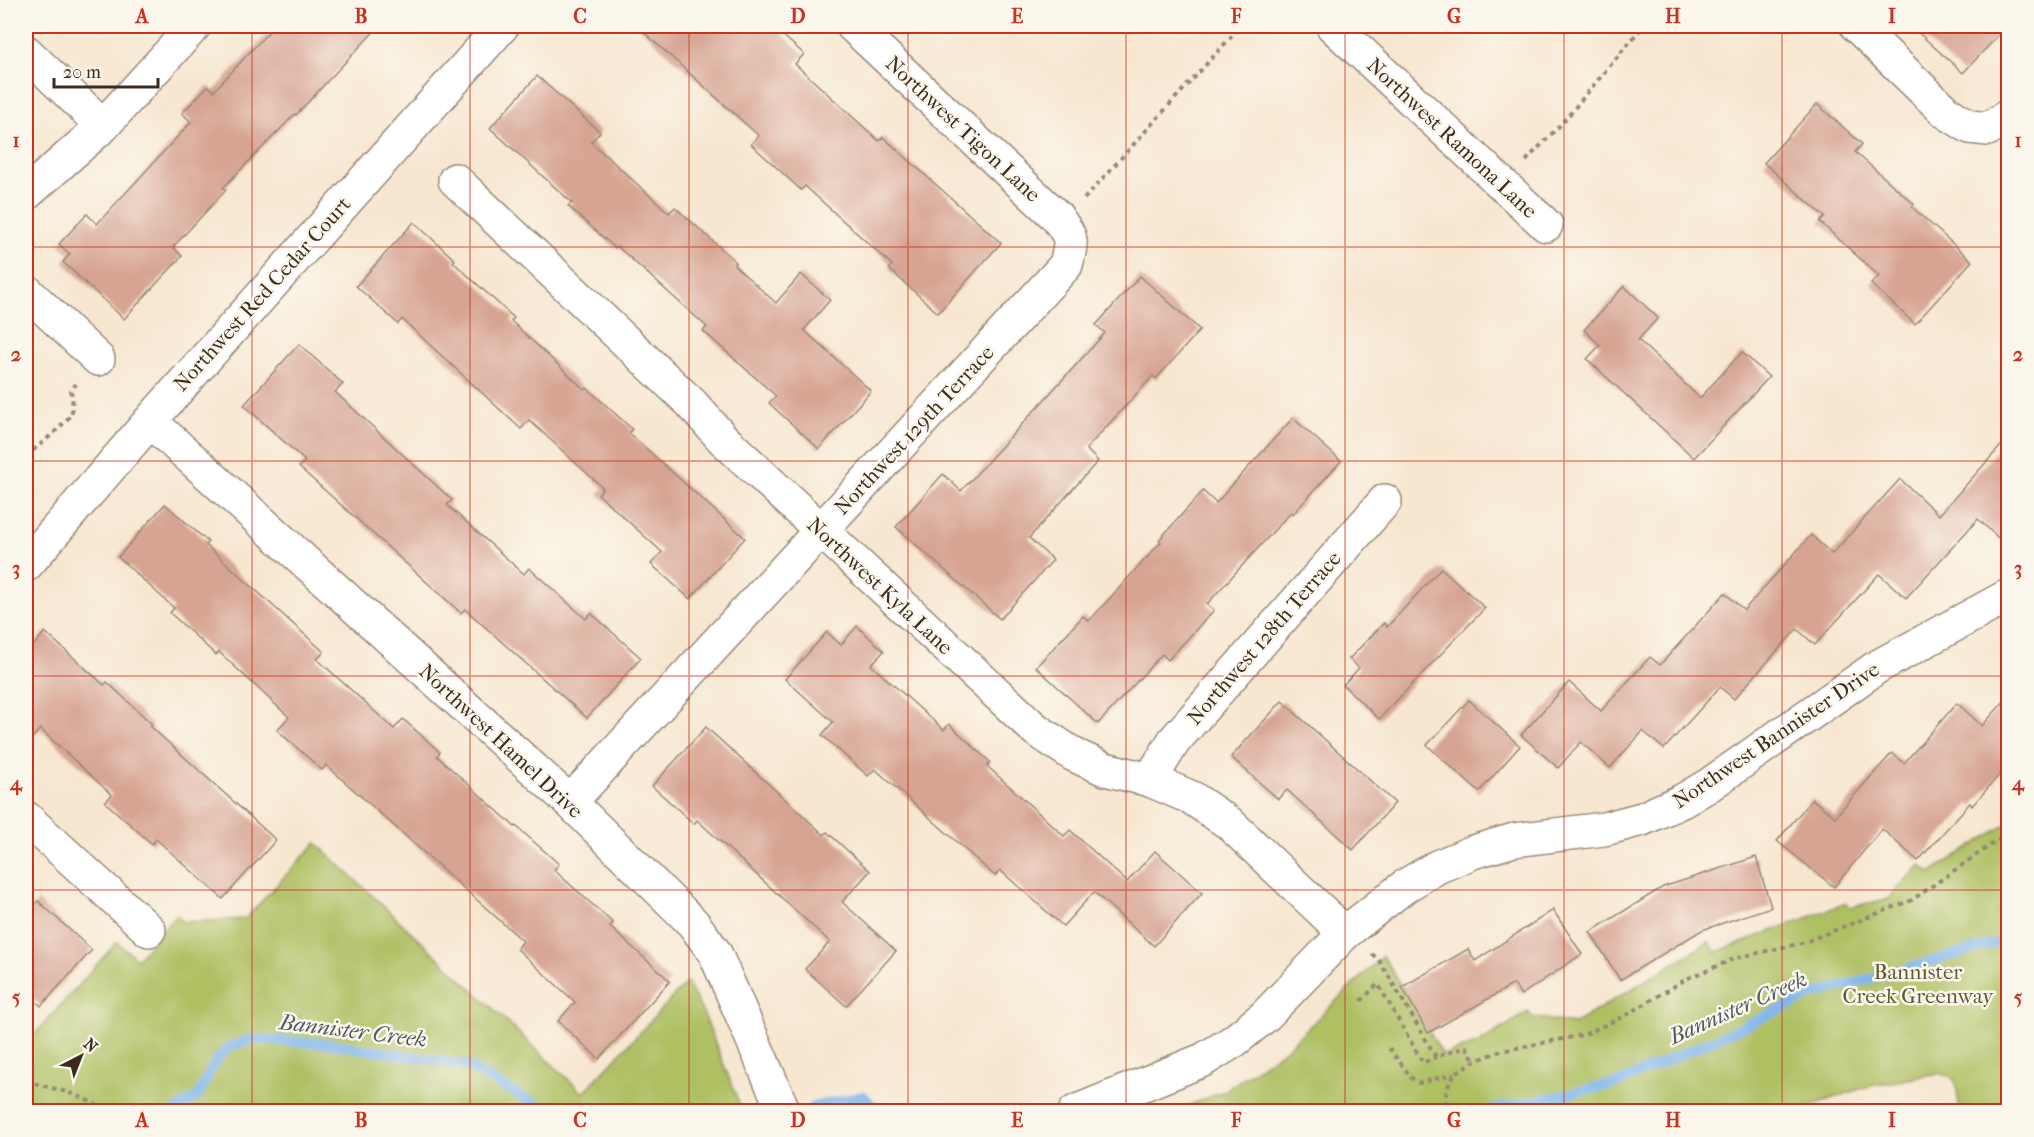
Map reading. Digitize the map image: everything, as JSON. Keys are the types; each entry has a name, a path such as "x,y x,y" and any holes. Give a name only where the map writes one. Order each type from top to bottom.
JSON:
{"street":[{"path":"26,194 103,126 194,26"},
{"name":"Northwest Red Cedar Court","path":"26,565 150,420 502,26"},
{"name":"Northwest Tigon Lane","path":"853,26 1056,216 1065,229"},
{"name":"Northwest Ramona Lane","path":"1333,26 1546,225"},
{"path":"1857,26 1946,112 1970,127 1998,123"},
{"path":"26,52 103,126"},
{"name":"Northwest Kyla Lane","path":"455,180 692,405 723,439 1035,729 1074,755 1105,769 1150,780 1192,798 1229,823 1345,933"},
{"name":"Northwest 129th Terrace","path":"570,802 1066,265 1070,247 1065,229"},
{"path":"26,291 98,359"},
{"name":"Northwest Hamel Drive","path":"150,420 570,802 693,923 715,953 784,1112"},
{"name":"Northwest 128th Terrace","path":"1150,780 1174,741 1385,501"},
{"name":"Northwest Bannister Drive","path":"1076,1112 1203,1060 1234,1041 1266,1016 1345,933 1405,886 1437,867 1473,852 1514,840 1604,828 1642,819 1682,801 1719,778 1877,667 2008,596"},
{"path":"26,818 149,930"}],"path":[{"path":"1065,229 1131,147 1242,26"},
{"path":"1503,185 1563,122 1643,26"},
{"path":"26,456 72,413 71,390 98,359"},
{"path":"1389,1048 1414,1081 1420,1083 1455,1073 1475,1061 1501,1051 1583,1035 1627,1015 1686,979 1726,962 1802,943 1912,900 2008,833"},
{"path":"1345,933 1379,960 1436,1057"},
{"path":"1361,1001 1378,984 1423,1063 1466,1047 1475,1061"},
{"path":"1448,1110 1446,1090 1455,1073"},
{"path":"26,1080 94,1102 106,1112"}],"green space":[{"name":"Bannister Creek Greenway","path":"2008,823 2008,1111 1960,1111 1955,1080 1939,1073 1866,1087 1797,1110 1797,1112 1173,1112 1224,1091 1287,1048 1383,956 1443,1055 1479,1043 1528,1012 1532,1017 1574,1024 1709,942 1716,952 1846,903 1850,907 1888,899 1920,865 1930,873"},
{"path":"316,843 583,1093 687,982 705,1017 742,1111 26,1112 26,1044 117,942 137,959 176,915 184,922 245,919"}],"building":[{"path":"274,26 379,26 296,115 223,188 226,190 173,247 182,256 124,319 63,262 70,254 59,244 87,214 97,224 191,122 182,113 208,86 214,91"},
{"path":"637,26 772,26 804,54 795,64 879,141 883,137 1001,243 938,313 889,269 892,265 805,186 801,190 751,144 759,136"},
{"path":"1911,26 2007,26 1963,73"},
{"path":"537,76 600,132 591,142 669,213 675,207 736,262 734,265 776,303 801,274 830,300 804,330 871,391 819,449 769,403 776,396 703,331 707,327 617,246 615,248 568,206 572,203 490,128"},
{"path":"1817,104 1862,144 1855,152 1914,204 1912,207 1972,261 1915,324 1871,284 1879,276 1820,222 1825,217 1764,163"},
{"path":"414,222 455,260 453,262 514,318 511,321 585,390 587,388 632,429 629,433 745,538 690,599 651,564 662,552 598,494 603,488 529,420 521,429 402,319 398,324 356,286"},
{"path":"1140,276 1200,330 1156,379 1153,376 1086,449 1098,461 1029,538 1053,560 1000,619 896,527 943,474 961,491 1105,333 1096,325"},
{"path":"1624,286 1658,318 1638,340 1700,398 1742,352 1769,377 1694,458 1587,359 1600,345 1584,330"},
{"path":"299,344 343,384 335,392 452,500 447,505 524,574 529,568 586,619 591,613 641,658 587,718 465,609 461,613 299,467 305,461 244,405"},
{"path":"1293,418 1341,461 1207,604 1214,610 1168,660 1162,654 1098,724 1036,667 1083,616 1089,621 1161,542 1159,540 1203,491 1216,503"},
{"path":"2008,438 2008,547 1978,519 1906,598 1879,574 1815,645 1797,629 1734,699 1720,687 1664,749 1643,731 1610,768 1581,742 1558,768 1521,735 1569,682 1601,711 1650,657 1660,665 1725,593 1744,610 1811,535 1832,554 1900,479 1939,515"},
{"path":"165,504 208,542 206,545 324,652 317,659 394,729 403,719 440,752 437,756 559,864 554,870 613,923 610,927 670,981 599,1059 558,1021 575,1002 517,949 523,941 326,765 322,770 277,730 289,717 219,652 216,655 170,613 174,608 118,557"},
{"path":"1441,568 1485,608 1379,719 1343,685 1359,668 1349,659 1384,623 1387,627"},
{"path":"857,626 884,651 871,665 944,730 949,724 990,762 987,766 1064,836 1070,830 1127,882 1155,851 1202,893 1154,946 1094,892 1063,926 1000,870 995,876 875,769 868,776 822,735 833,722 785,679 827,632 841,645"},
{"path":"45,632 104,685 107,682 152,724 150,726 276,840 223,899 156,839 152,844 105,802 112,795 40,729 26,745 26,654"},
{"path":"2008,697 2008,765 1918,861 1882,829 1834,887 1777,841 1812,799 1835,817 1892,753 1904,763 1957,703 1982,726"},
{"path":"1469,700 1520,746 1479,792 1427,745"},
{"path":"1282,701 1395,803 1353,850 1287,790 1278,799 1231,757"},
{"path":"706,727 824,835 827,832 870,871 842,902 896,951 846,1006 805,969 830,942 697,820 694,824 652,786"},
{"path":"1756,857 1771,907 1702,930 1620,980 1590,932 1663,887"},
{"path":"38,901 92,950 41,1006 26,993 26,915"},
{"path":"1553,910 1582,954 1521,995 1514,984 1428,1033 1402,987 1468,949 1475,961"}],"waterway":[{"name":"Bannister Creek","path":"1484,1112 1618,1083 1812,995 2004,941 2008,942"},
{"name":"Bannister Creek","path":"174,1112 198,1096 216,1060 229,1047 253,1039 333,1044 465,1065 549,1112"},
{"name":"Bannister Creek","path":"813,1107 864,1096 878,1112"}]}
